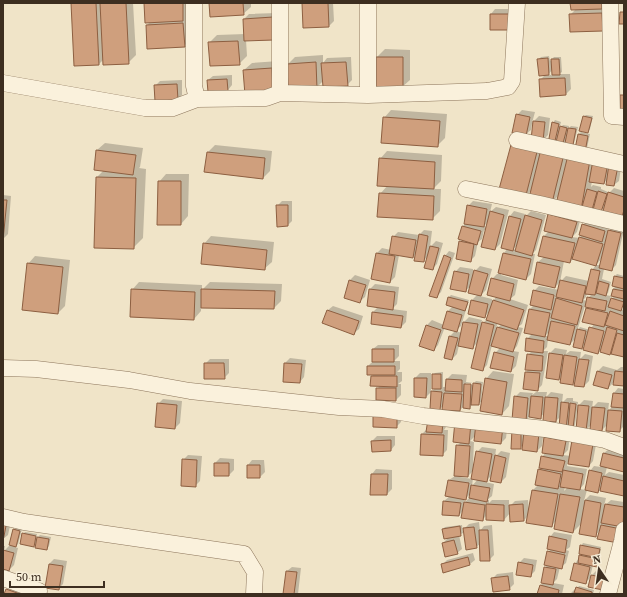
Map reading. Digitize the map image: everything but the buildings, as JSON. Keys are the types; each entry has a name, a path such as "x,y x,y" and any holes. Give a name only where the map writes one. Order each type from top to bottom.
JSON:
{"street":[{"path":"194,3 194,86 198,99"},
{"path":"280,3 280,93"},
{"path":"368,3 368,95"},
{"path":"3,83 145,108 173,108 198,99 266,98 280,93 368,95 487,91 508,87 512,82 517,3"},
{"path":"610,3 612,116 624,116"},
{"path":"517,140 624,164"},
{"path":"466,189 540,204 624,224"},
{"path":"3,368 36,369 129,380 190,391 339,407 383,409 424,416 545,429 605,440 624,447"},
{"path":"3,517 32,523 244,554 255,572 254,594"},
{"path":"608,594 624,530"},
{"path":"3,578 39,591"}]}
